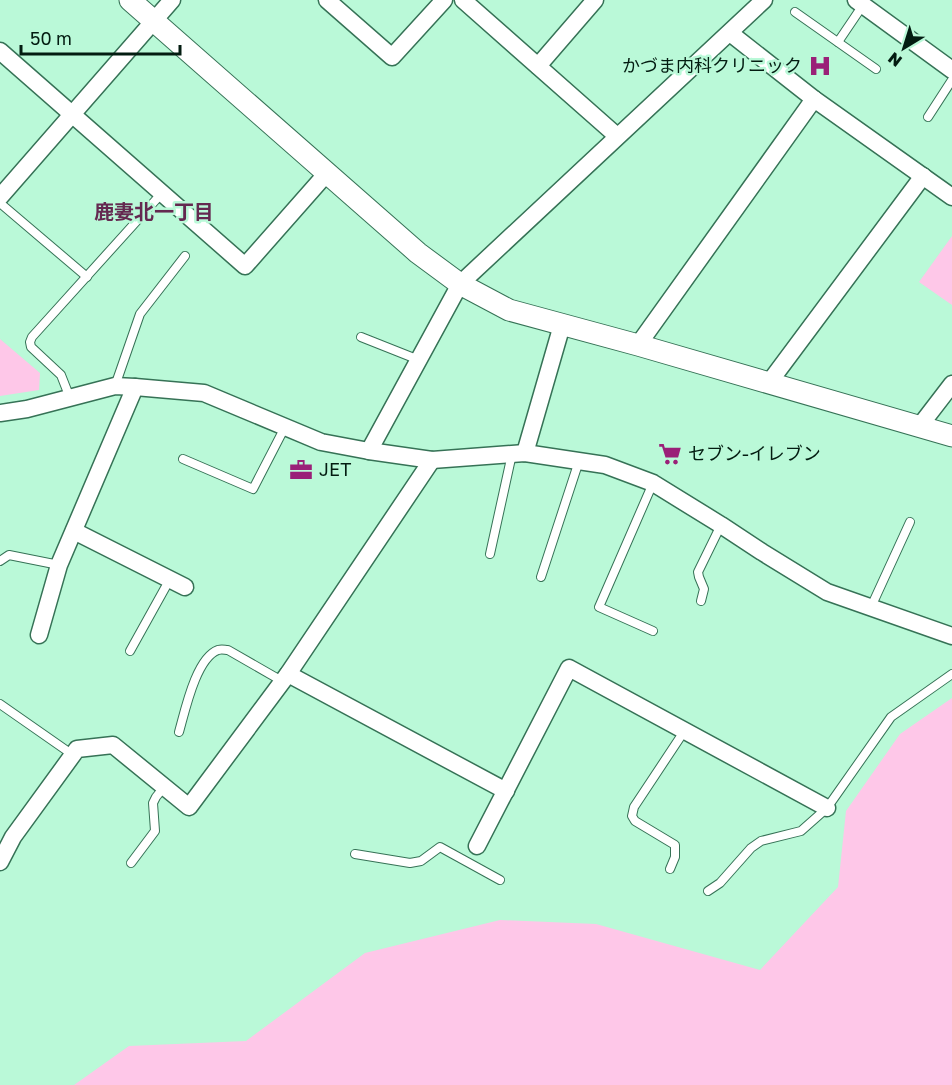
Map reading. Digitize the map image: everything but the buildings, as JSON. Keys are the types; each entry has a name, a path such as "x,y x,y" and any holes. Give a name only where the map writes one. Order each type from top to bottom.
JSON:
{"street":[{"path":"130,0 418,253 460,284 509,310 952,436"},
{"path":"0,197 172,0"},
{"path":"327,0 392,57 444,0"},
{"path":"462,0 617,136"},
{"path":"538,66 595,0"},
{"path":"369,451 460,284 764,0"},
{"path":"860,2 949,60"},
{"path":"730,33 814,99 952,197"},
{"path":"0,51 245,266 327,173"},
{"path":"638,345 814,99"},
{"path":"768,384 923,176"},
{"path":"518,454 562,325"},
{"path":"920,427 952,384"},
{"path":"0,413 27,409 115,386 135,387 204,393 321,442 369,451 432,460 518,454 605,465 653,483 827,592 952,636"},
{"path":"39,635 59,565 135,387"},
{"path":"0,862 14,837 77,749 113,745 189,807 285,677 432,460"},
{"path":"74,531 177,583"},
{"path":"477,846 569,668 827,807"},
{"path":"285,677 506,791"}],"lane":[{"path":"838,42 860,2"},
{"path":"795,12 876,69"},
{"path":"928,117 952,80"},
{"path":"70,398 61,375 31,348 30,342 162,193"},
{"path":"0,203 87,277"},
{"path":"115,386 140,314 185,256"},
{"path":"361,337 419,360"},
{"path":"183,459 253,489 285,427"},
{"path":"490,554 518,454"},
{"path":"541,577 579,461"},
{"path":"653,483 598,607 653,631"},
{"path":"871,607 910,522"},
{"path":"701,601 704,589 698,572 721,525"},
{"path":"0,561 9,555 59,565"},
{"path":"130,651 177,583"},
{"path":"179,732 199,669 219,650 228,650 285,677"},
{"path":"708,891 720,883 751,848 761,841 801,831 827,807 891,717 952,674"},
{"path":"0,704 73,755"},
{"path":"670,869 675,857 675,845 635,821 632,816 634,807 685,730"},
{"path":"130,863 154,831 153,803 164,787"},
{"path":"355,854 410,863 421,861 440,846 500,880"},
{"path":"469,862 477,846"}],"shaded area":[{"path":"952,236 952,305 919,282"},
{"path":"0,339 40,373 39,390 0,396"},
{"path":"952,698 952,1085 74,1085 129,1046 246,1041 365,953 500,920 596,924 760,970 838,887 846,811 900,734"}],"place":[{"name":"かづま内科クリニック","path":"820,66"},
{"name":"セブン-イレブン","path":"670,454"},
{"name":"JET","path":"301,470"}],"district":[{"name":"鹿妻北一丁目","path":"154,212"}]}
